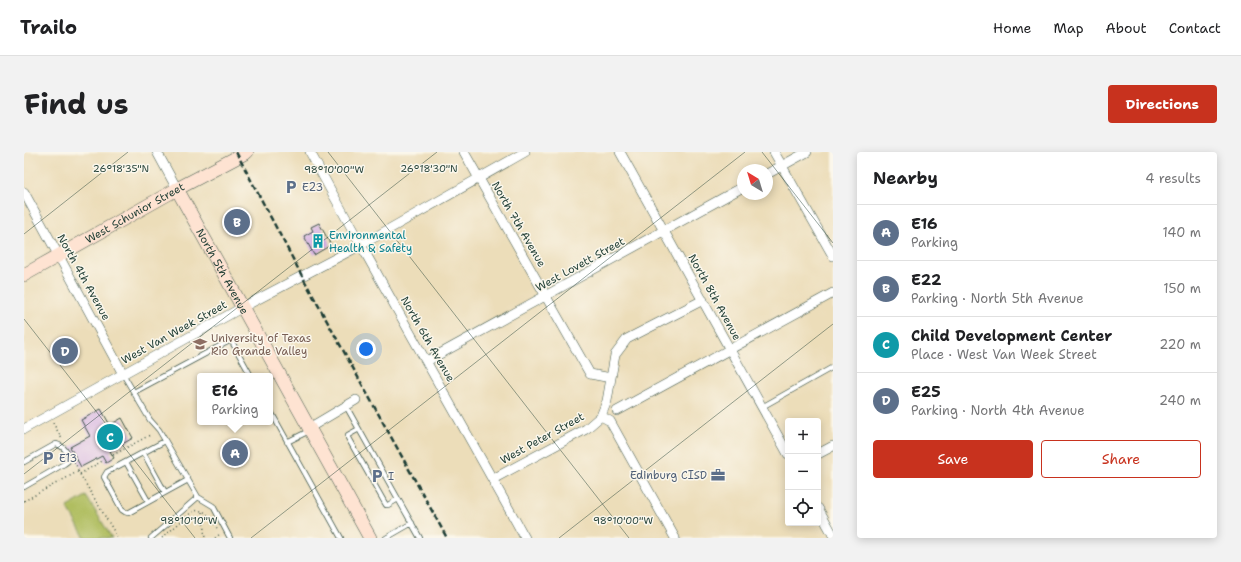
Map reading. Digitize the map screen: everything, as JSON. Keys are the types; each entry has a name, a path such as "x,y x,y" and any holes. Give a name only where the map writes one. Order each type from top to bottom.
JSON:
{"street":[{"name":"North 5th Avenue","path":"157,152 370,538"},
{"name":"West Schunior Street","path":"24,275 177,189 247,152"},
{"name":"North 6th Avenue","path":"310,152 360,245 427,361 525,538"},
{"name":"North 7th Avenue","path":"464,152 590,374 611,378"},
{"name":"West Van Week Street","path":"24,429 360,245 525,152"},
{"name":"North 8th Avenue","path":"620,152 785,449"},
{"path":"774,152 833,256"},
{"path":"773,171 807,152"},
{"name":"West Lovett Street","path":"427,361 737,190"},
{"name":"North 4th Avenue","path":"24,192 123,374"},
{"path":"617,411 833,293"},
{"name":"West Peter Street","path":"493,479 586,429 601,416 607,401 615,354 627,339 703,300"},
{"path":"309,429 356,400"},
{"path":"601,416 610,421 675,538"},
{"path":"821,452 833,446"},
{"path":"821,512 830,524 833,535"}],"lane":[{"path":"134,392 231,340 249,373"},
{"path":"762,407 833,367"},
{"path":"123,374 150,420 159,430 198,496 213,506 230,538"},
{"path":"346,406 420,538"},
{"path":"273,415 341,538"},
{"path":"288,442 309,429"},
{"path":"359,429 348,436 355,451 386,505 398,499"},
{"path":"165,441 107,472 104,477 122,510 128,512 188,480"},
{"path":"24,462 56,444 63,447 68,456 68,461 64,464 24,487"},
{"path":"143,452 165,492"},
{"path":"126,462 148,502"},
{"path":"151,538 198,496"},
{"path":"386,538 412,523"}],"path":[{"path":"113,455 150,435"},
{"path":"80,474 104,460"},
{"path":"78,471 118,538"},
{"path":"162,538 192,512 197,510 210,516 222,538"},
{"path":"202,511 205,538"},
{"path":"215,538 220,534"}],"green space":[{"path":"86,496 112,538 85,538 67,507"}],"building":[{"name":"Environmental Health & Safety","path":"319,223 331,245 314,255 304,236 313,231 311,227"},
{"path":"101,409 110,425 122,418 133,438 110,451 114,458 106,463 102,456 81,467 70,447 90,436 81,420"}],"railway":[{"path":"236,152 302,276 447,538"}],"place":[{"name":"E23","path":"291,187"},
{"name":"E22","path":"237,222"},
{"name":"Environmental Health & Safety","path":"318,241"},
{"name":"University of Texas Rio Grande Valley","path":"200,344"},
{"name":"E25","path":"65,351"},
{"name":"Child Development Center","path":"110,437"},
{"name":"E16","path":"235,453"},
{"name":"E13","path":"48,458"},
{"name":"Edinburg CISD","path":"718,475"},
{"name":"I","path":"377,476"}]}
